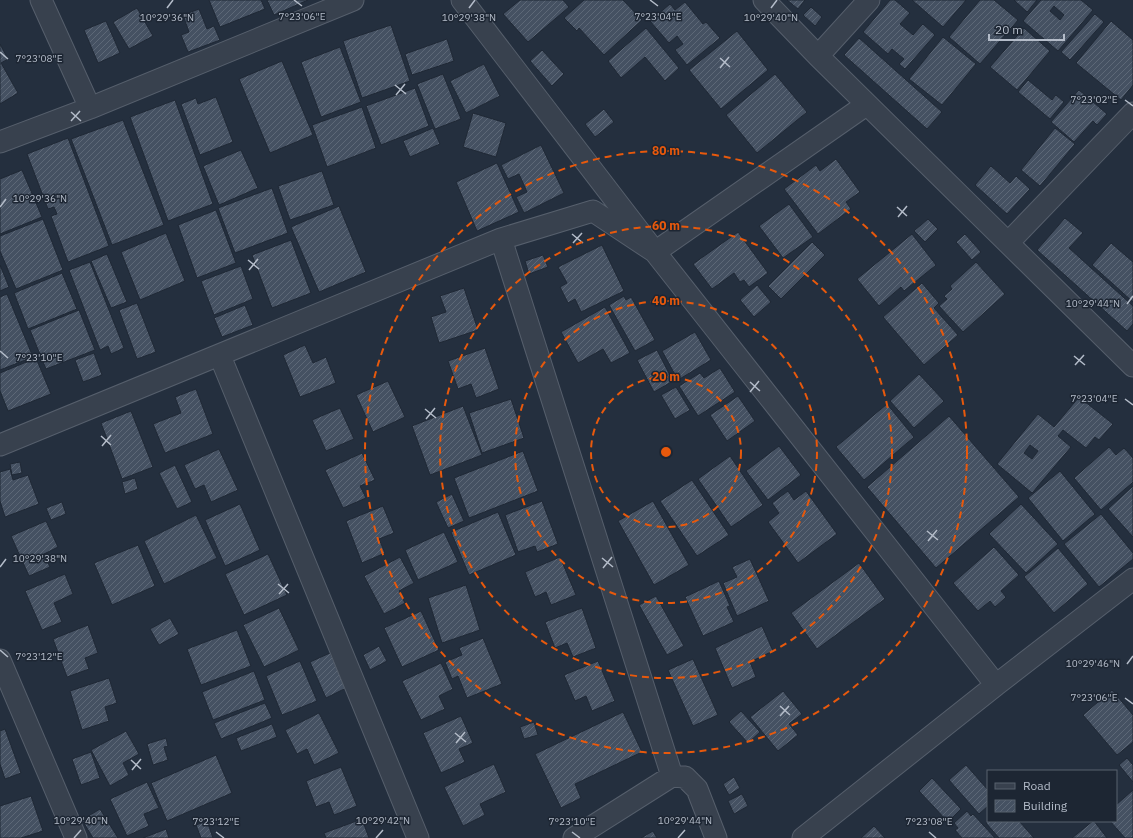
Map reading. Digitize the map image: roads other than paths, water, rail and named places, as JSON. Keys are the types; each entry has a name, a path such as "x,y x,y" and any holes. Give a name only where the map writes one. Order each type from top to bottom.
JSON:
{"street":[{"path":"41,0 90,108"},
{"path":"0,142 90,108 353,0"},
{"path":"462,0 655,252 996,684"},
{"path":"764,0 866,105 1133,366"},
{"path":"818,56 869,0"},
{"path":"655,252 866,105"},
{"path":"1008,243 1133,113"},
{"path":"0,445 220,356 501,239 593,211 655,252"},
{"path":"501,239 672,776"},
{"path":"220,356 418,838"},
{"path":"804,838 996,684 1133,579"},
{"path":"0,660 76,838"},
{"path":"574,838 672,776 685,777 697,789 716,838"}]}
